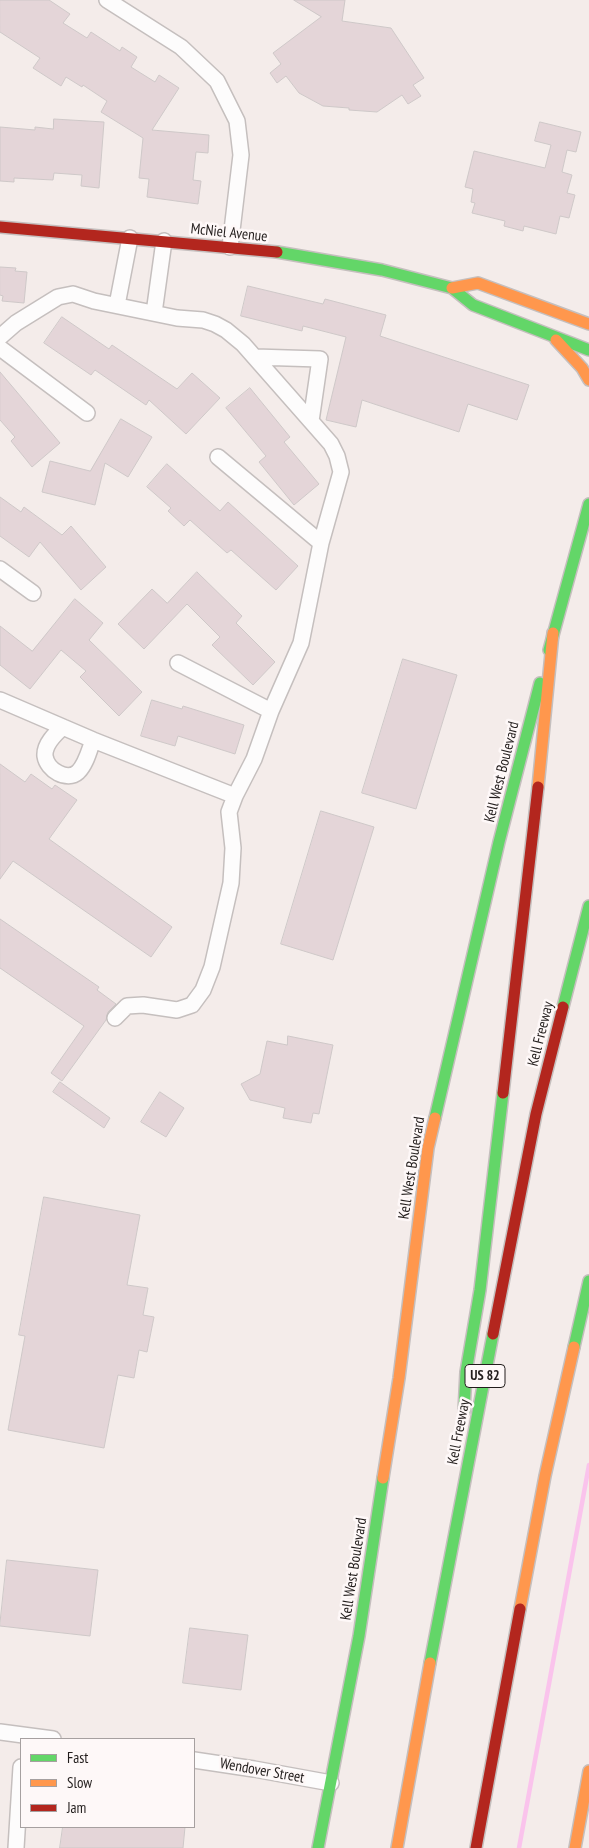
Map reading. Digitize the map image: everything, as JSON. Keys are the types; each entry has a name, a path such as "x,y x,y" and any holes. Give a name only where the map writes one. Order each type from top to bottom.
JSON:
{"main road":[{"name":"McNiel Avenue","path":"0,227 263,250 382,270 452,288 473,305 589,350"},
{"name":"McNiel Avenue","path":"452,288 478,282 589,324"},
{"path":"548,308 573,310 581,308"},
{"path":"552,335 582,368 589,380"},
{"name":"Kell West Boulevard","path":"318,1848 359,1636 399,1378 428,1148 496,856 553,633 589,504"},
{"path":"459,1511 466,1372 481,1280 545,728 553,633"},
{"name":"Kell Freeway","path":"397,1848 449,1560 536,1114 589,906"},
{"path":"476,1848 545,1476 589,1281"},
{"path":"545,1476 589,1334"},
{"path":"417,1670 449,1560"},
{"path":"575,1848 589,1772"}],"street":[{"path":"107,0 181,47 217,81 237,121 241,155 230,247"},
{"path":"117,305 130,238"},
{"path":"154,313 164,242"},
{"path":"0,337 16,322 58,297 73,294 94,301 176,318 203,320 215,324 226,330 243,344 331,444 337,456 341,472 321,543 301,643 271,711 254,759 229,812 233,848 231,883 212,967 204,990 192,1005 177,1010 143,1005 127,1006 116,1018"},
{"path":"0,348 87,413"},
{"path":"255,357 320,359 311,421"},
{"path":"218,457 321,543"},
{"path":"0,569 33,593"},
{"path":"178,663 271,711"},
{"path":"0,700 93,740 235,796"},
{"path":"63,727 54,735 46,748 45,756 48,763 62,775 70,776 77,773 88,755 93,740"},
{"path":"0,1732 39,1738"},
{"name":"Wendover Street","path":"195,1760 254,1768 331,1783"},
{"path":"16,1848 20,1783"}],"building":[{"path":"0,0 49,0 70,14 63,23 87,38 91,32 120,51 122,47 137,57 131,67 155,82 159,75 179,88 152,130 209,135 208,153 196,152 193,180 201,181 198,204 147,197 149,179 139,178 143,138 101,112 107,101 83,85 82,87 66,77 61,86 33,68 40,58 0,32"},
{"path":"294,0 345,0 342,21 391,28 424,78 413,85 421,96 408,104 402,95 377,112 349,110 349,108 323,106 299,93 286,76 277,83 270,73 281,64 273,53 321,17"},
{"path":"54,119 104,122 99,188 81,186 82,175 54,173 53,180 14,178 14,182 0,181 0,127 35,130 35,127 53,129"},
{"path":"540,122 581,132 576,152 567,150 562,172 572,175 567,193 575,195 569,218 560,216 556,234 524,226 523,231 504,226 505,221 472,213 475,203 471,202 473,189 465,187 474,151 545,168 551,145 535,141"},
{"path":"0,267 16,268 15,271 27,272 24,303 2,301 3,296 0,295"},
{"path":"248,286 323,304 325,299 386,315 380,336 529,385 517,420 468,404 459,432 362,400 356,427 326,420 346,337 303,326 302,331 241,316"},
{"path":"62,317 109,349 112,345 177,389 192,373 220,398 186,434 149,400 146,405 95,370 91,375 44,343"},
{"path":"0,372 60,443 32,467 11,441 15,437 0,420"},
{"path":"250,388 290,437 284,442 319,484 294,505 259,462 266,456 226,408"},
{"path":"121,419 152,437 128,477 105,463 95,505 42,492 50,461 90,471"},
{"path":"167,464 220,511 228,502 298,566 276,590 231,550 227,553 190,520 184,526 168,511 171,508 147,487"},
{"path":"0,497 21,512 24,507 62,535 71,526 106,567 81,590 40,542 29,557 0,536"},
{"path":"197,572 242,616 236,623 275,662 253,685 212,645 220,637 187,604 144,649 118,624 152,589 167,603"},
{"path":"75,599 103,623 89,640 142,692 119,716 80,677 86,671 61,650 30,689 0,665 0,626 32,651"},
{"path":"403,659 457,675 416,809 362,793"},
{"path":"152,700 182,709 183,706 244,725 235,754 178,736 175,746 141,736"},
{"path":"0,764 25,782 31,774 52,789 55,785 77,800 49,839 172,927 151,957 13,861 0,879"},
{"path":"321,811 374,827 333,960 281,944"},
{"path":"0,919 99,987 97,990 116,1004 108,1012 106,1020 62,1081 51,1073 84,1026 0,968"},
{"path":"288,1036 333,1045 319,1114 313,1113 311,1123 283,1118 285,1108 250,1100 241,1084 260,1074 267,1041 287,1045"},
{"path":"60,1082 110,1118 104,1128 53,1092"},
{"path":"160,1092 184,1108 166,1137 141,1122"},
{"path":"44,1197 140,1215 127,1285 148,1288 143,1315 154,1317 147,1352 139,1350 134,1378 118,1375 104,1448 8,1430 25,1336 19,1335"},
{"path":"7,1560 98,1570 90,1636 0,1626"},
{"path":"190,1628 248,1635 241,1690 183,1683"},
{"path":"63,1828 185,1828 183,1848 60,1848"}],"waterway":[{"path":"519,1848 589,1465"}],"traffic: fast":[{"path":"277,252 382,270 452,288 473,305 589,350"},
{"path":"549,650 589,504"},
{"path":"435,1118 499,842 540,683"},
{"path":"563,1007 589,906"},
{"path":"464,1411 466,1372 480,1290 503,1093"},
{"path":"574,1347 589,1281"},
{"path":"430,1663 493,1334"},
{"path":"318,1848 359,1636 383,1478"}],"traffic: slow":[{"path":"452,288 478,283 589,324"},
{"path":"556,340 582,368 589,380"},
{"path":"538,787 553,633"},
{"path":"383,1478 399,1378 428,1148 435,1118"},
{"path":"520,1609 545,1476 574,1347"},
{"path":"397,1848 430,1663"},
{"path":"575,1848 589,1771"}],"traffic: jam":[{"path":"0,227 277,252"},
{"path":"503,1093 538,787"},
{"path":"493,1334 536,1114 563,1007"},
{"path":"476,1848 520,1609"}]}
